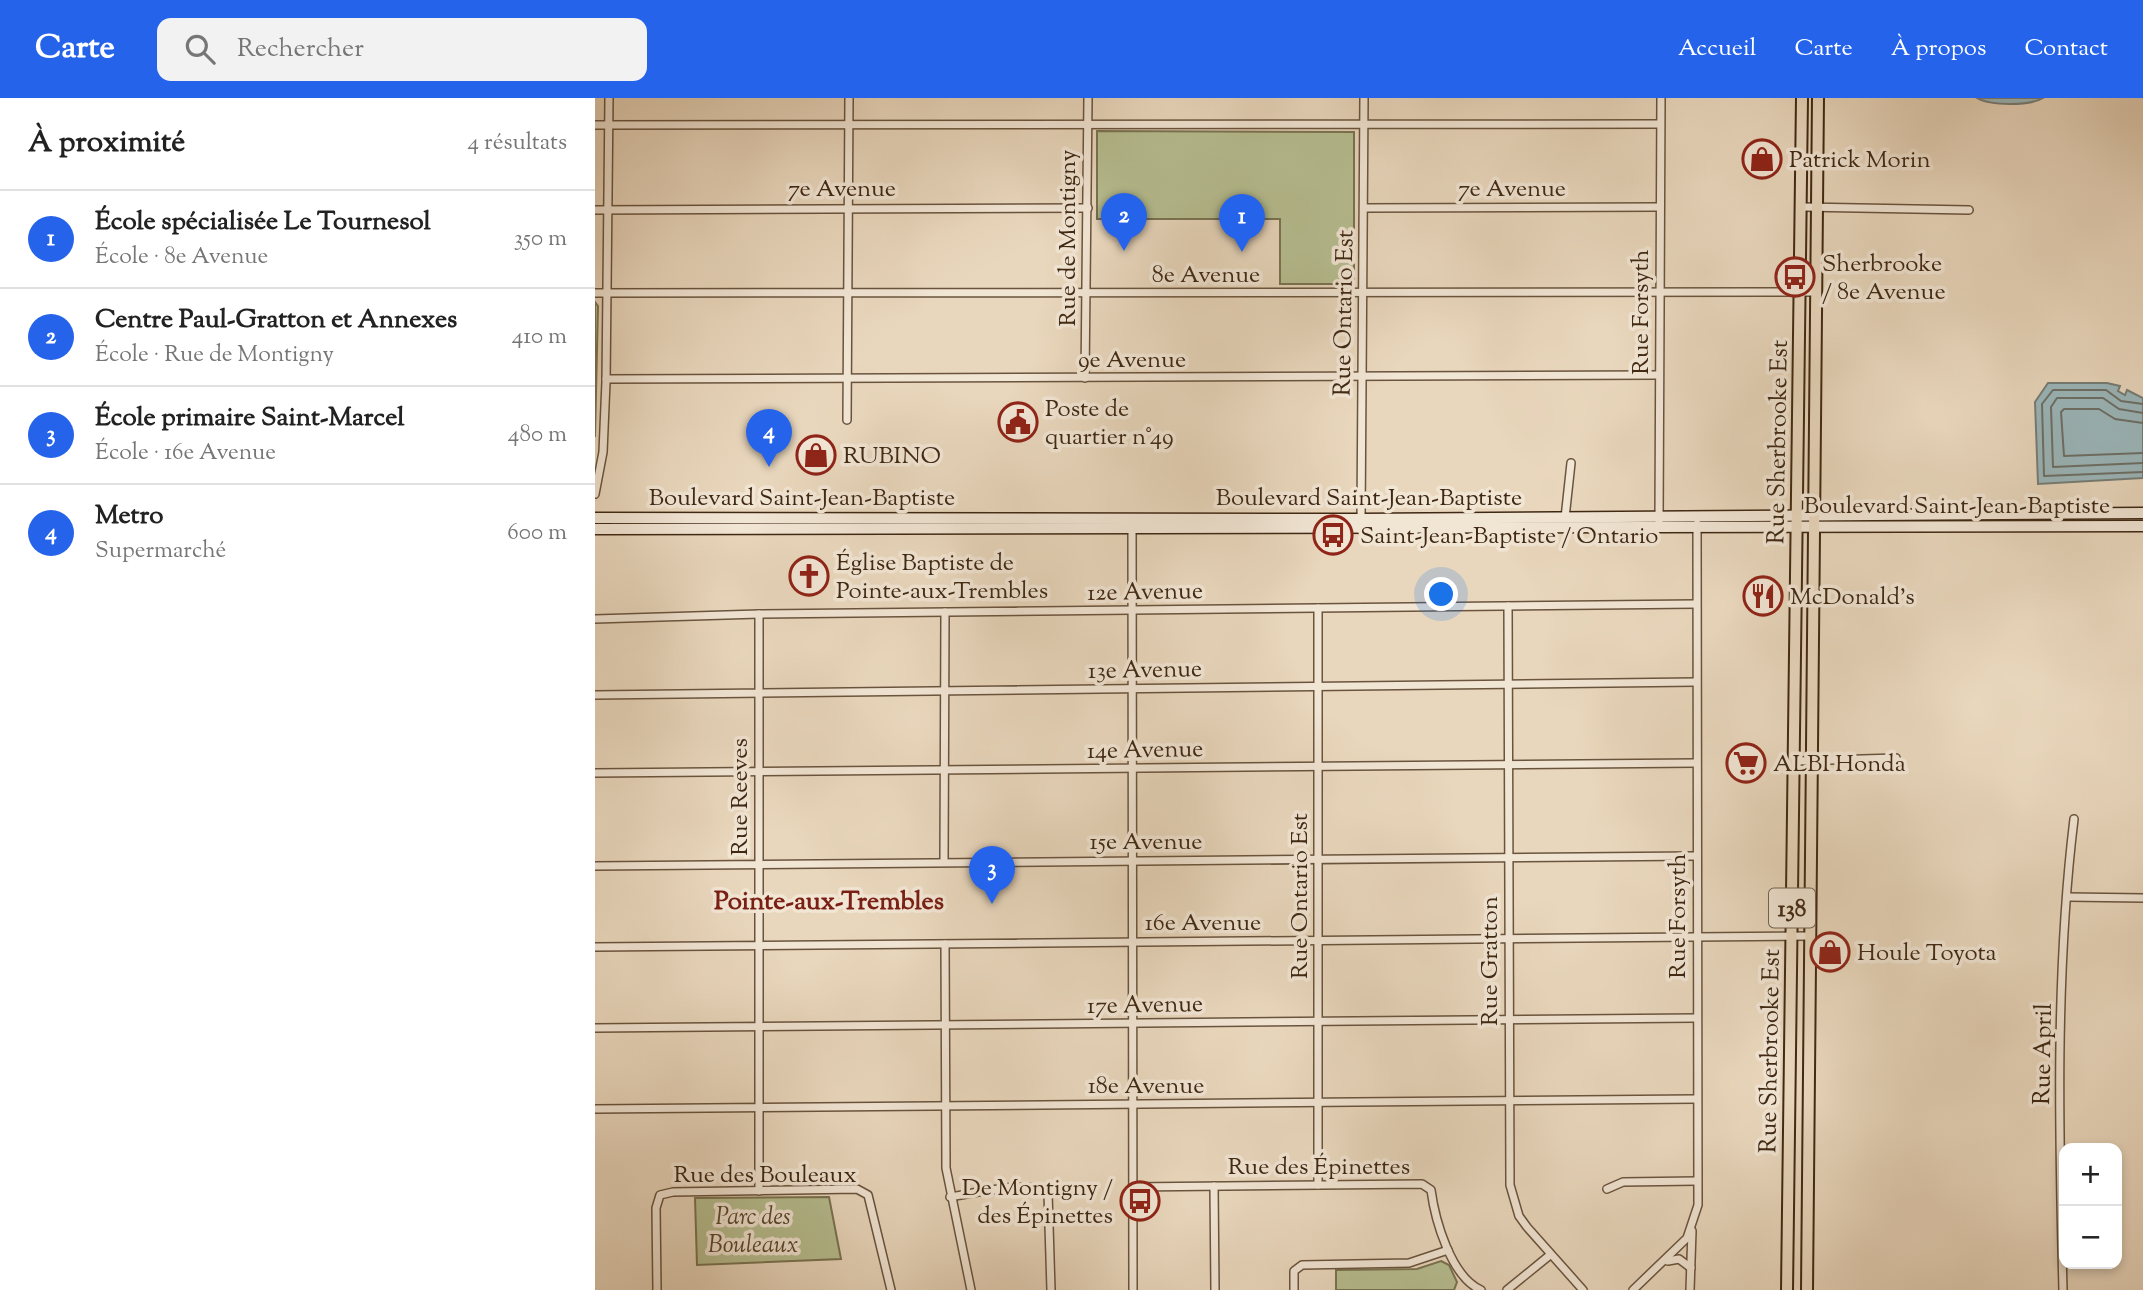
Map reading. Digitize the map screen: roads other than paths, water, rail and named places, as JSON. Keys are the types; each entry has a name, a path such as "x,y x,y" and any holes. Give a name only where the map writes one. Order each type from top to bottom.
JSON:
{"main road":[{"name":"Rue Sherbrooke Est","path":"1787,1290 1803,207 1802,98"},
{"name":"Rue Sherbrooke Est","path":"1807,1290 1818,98"},
{"path":"1802,124 1818,124"},
{"path":"1803,161 1817,159"},
{"path":"1799,393 1816,394"},
{"path":"1969,513 1970,526"},
{"name":"Boulevard Saint-Jean-Baptiste","path":"595,528 945,530 1132,525 1797,521 1969,513 2143,513"},
{"path":"2006,513 2007,526"},
{"path":"724,517 725,529"},
{"name":"Boulevard Saint-Jean-Baptiste","path":"595,518 945,518 1132,525"},
{"path":"945,518 945,530"},
{"name":"Boulevard Saint-Jean-Baptiste","path":"1815,520 1970,526 2143,526"},
{"path":"1797,674 1814,674"},
{"path":"1795,828 1811,829"},
{"path":"1793,880 1811,880"},
{"path":"1789,1144 1808,1144"},
{"path":"1788,1214 1807,1214"}],"street":[{"path":"595,494 603,452 606,379 609,98"},
{"path":"847,421 849,98"},
{"name":"Rue de Montigny","path":"1085,378 1088,98"},
{"name":"Rue Ontario Est","path":"1361,524 1364,98"},
{"name":"Rue Forsyth","path":"1659,522 1661,98"},
{"path":"595,125 1660,124"},
{"name":"7e Avenue","path":"1364,208 1660,207"},
{"path":"1803,207 1969,210"},
{"name":"7e Avenue","path":"595,210 1088,208"},
{"name":"8e Avenue","path":"595,293 1817,292"},
{"name":"9e Avenue","path":"606,379 1659,375"},
{"path":"1564,523 1571,463"},
{"name":"Rue Forsyth","path":"1633,1290 1681,1246 1692,1229 1698,1205 1697,522"},
{"path":"1132,525 1133,1290"},
{"name":"12e Avenue","path":"595,619 759,614 1696,604"},
{"name":"Rue Gratton","path":"1508,606 1508,1169 1513,1200 1527,1227 1583,1290"},
{"name":"Rue Ontario Est","path":"1318,608 1318,1185"},
{"path":"944,862 945,612"},
{"name":"Rue Reeves","path":"759,614 759,1191"},
{"name":"13e Avenue","path":"595,695 1696,682"},
{"path":"1795,761 1896,758"},
{"name":"14e Avenue","path":"595,773 1696,763"},
{"name":"Rue April","path":"2063,1290 2061,1028 2067,897 2074,819"},
{"name":"15e Avenue","path":"595,866 1697,856"},
{"path":"2067,897 2143,898"},
{"name":"16e Avenue","path":"595,947 1810,936"},
{"path":"946,944 945,1106 950,1197 971,1290"},
{"name":"17e Avenue","path":"595,1028 1696,1018"},
{"name":"18e Avenue","path":"595,1109 1696,1099"},
{"path":"1607,1189 1623,1182 1697,1181"},
{"path":"1214,1186 1215,1290"},
{"name":"Rue des Épinettes","path":"1132,1187 1428,1186 1448,1250 1470,1283 1481,1290"},
{"path":"950,1197 1024,1187 1044,1189 1048,1193 1051,1290"},
{"name":"Rue des Bouleaux","path":"657,1290 656,1208 660,1195 673,1192 857,1189 866,1191 891,1290"},
{"path":"1690,1290 1692,1229"},
{"path":"1294,1290 1294,1271 1302,1265 1409,1263 1448,1250"},
{"path":"1507,1290 1550,1255"},
{"path":"1664,1262 1679,1259 1691,1269"}],"water":[{"path":"1977,98 2043,98 2010,104"},
{"path":"2048,383 2107,383 2120,386 2118,391 2125,395 2127,390 2143,398 2143,478 2038,484 2035,402"}],"place":[{"name":"Patrick Morin","path":"1762,159"},
{"name":"Centre Paul-Gratton et Annexes","path":"1124,251"},
{"name":"École spécialisée Le Tournesol","path":"1242,252"},
{"name":"Sherbrooke / 8e Avenue","path":"1795,277"},
{"name":"Poste de quartier n°49","path":"1018,422"},
{"name":"RUBINO","path":"816,455"},
{"name":"Metro","path":"769,467"},
{"name":"Saint-Jean-Baptiste / Ontario","path":"1333,535"},
{"name":"Église Baptiste de Pointe-aux-Trembles","path":"809,576"},
{"name":"McDonald's","path":"1763,596"},
{"name":"ALBI Honda","path":"1746,763"},
{"name":"École primaire Saint-Marcel","path":"992,904"},
{"name":"Houle Toyota","path":"1830,952"},
{"name":"De Montigny / des Épinettes","path":"1140,1201"}],"district":[{"name":"Pointe-aux-Trembles","path":"829,900"}],"park label":[{"name":"Parc des Bouleaux","path":"753,1230"}]}
